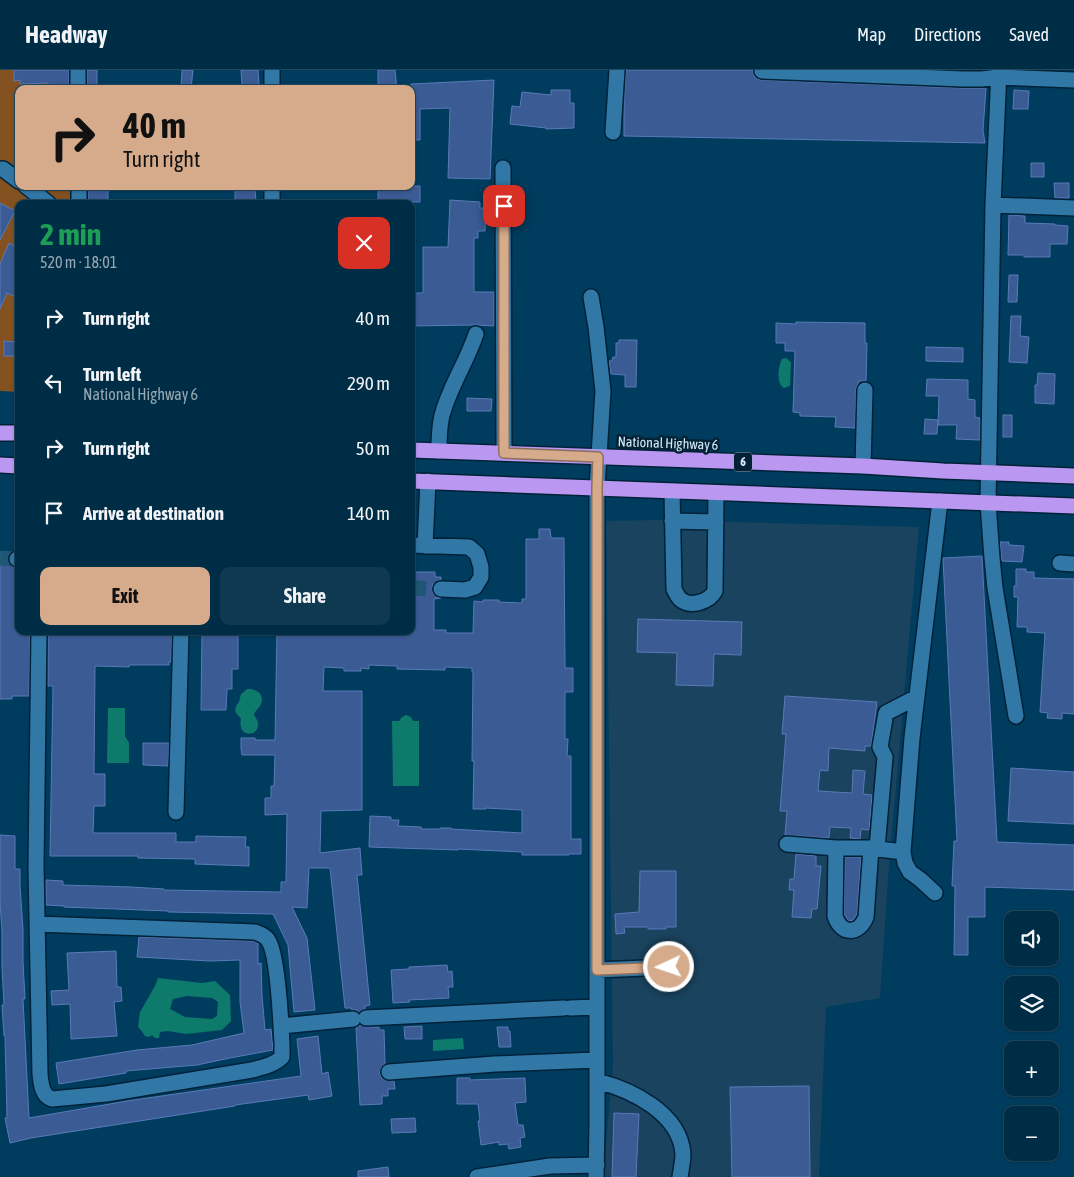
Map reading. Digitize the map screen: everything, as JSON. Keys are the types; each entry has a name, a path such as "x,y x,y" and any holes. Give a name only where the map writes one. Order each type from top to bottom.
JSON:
{"highway":[{"path":"0,433 15,434"},
{"name":"National Highway 6","path":"415,450 863,466 1074,476"},
{"path":"0,465 15,466"},
{"path":"415,481 1074,506"}],"street":[{"path":"78,70 78,85"},
{"path":"272,70 272,85"},
{"path":"613,132 617,70"},
{"path":"762,70 964,79 982,79 999,74 1074,80"},
{"path":"999,74 993,205 988,503 995,588 1016,716"},
{"path":"504,168 504,453"},
{"path":"3,169 15,178"},
{"path":"31,190 44,200"},
{"path":"993,205 1074,208"},
{"path":"477,1177 550,1166 596,1171 597,488 603,391 591,297"},
{"path":"439,451 442,413 460,370 471,350 476,334"},
{"path":"863,466 865,390"},
{"path":"428,481 418,545 469,548 478,554 481,567 481,577 474,587 465,590 441,589"},
{"path":"672,491 674,589 682,600 695,603 708,599 715,591 716,493"},
{"path":"935,893 910,872 905,863 903,852 912,738 940,501"},
{"path":"672,521 716,522"},
{"path":"37,924 255,932 263,935 269,941 274,961 281,1026 282,1057 270,1065 252,1070 106,1094 52,1099 48,1098 45,1094 40,1074 37,924 36,850 39,635"},
{"path":"176,812 181,635"},
{"path":"836,848 835,916 837,923 845,930 860,928 866,917 884,757 880,747 886,712 917,696"},
{"path":"787,844 836,848 874,848 903,852"},
{"path":"597,970 669,967"},
{"path":"281,1026 359,1018 597,1007"},
{"path":"389,1072 495,1064 597,1060"},
{"path":"597,1081 614,1085 660,1111 680,1138 683,1155 680,1177"}],"shaded area":[{"path":"0,70 73,70 73,85 15,85 15,190 74,190 74,200 15,200 15,392 0,391"},
{"path":"786,358 791,362 790,386 784,388 781,386 779,379 779,366 782,359"},
{"path":"658,520 919,527 889,865 880,998 826,1007 819,1177 603,1177 613,1065 606,521"},
{"path":"247,689 259,692 262,697 260,705 254,714 258,722 257,729 255,732 248,734 242,730 241,719 235,710 241,694"},
{"path":"108,708 125,708 125,736 129,743 129,763 107,763"},
{"path":"406,715 411,717 413,721 419,721 419,786 393,786 392,721 399,721"},
{"path":"158,978 202,983 215,981 230,995 231,1021 222,1030 186,1034 168,1031 160,1032 159,1038 155,1038 152,1035 149,1037 145,1036 138,1027 140,1012","holes":["187,996 212,998 218,1002 217,1016 212,1019 185,1017 170,1009 173,999"]},
{"path":"463,1038 464,1049 433,1051 433,1040"}],"building":[{"path":"14,70 69,70 69,85 48,85 48,83 20,84 20,80 14,81"},
{"path":"87,70 97,70 97,85 87,85"},
{"path":"182,70 193,70 191,85 181,85"},
{"path":"241,70 258,70 259,85 242,85"},
{"path":"378,70 395,70 397,85 378,85"},
{"path":"626,70 753,70 754,76 762,80 986,88 983,130 985,143 624,136"},
{"path":"494,80 490,179 448,178 450,108 420,109 420,140 415,140 415,85 411,84"},
{"path":"551,90 570,90 570,103 574,103 574,128 546,129 510,124 512,106 520,107 522,92 551,95"},
{"path":"1014,90 1029,91 1028,109 1013,109"},
{"path":"1031,163 1044,163 1044,177 1031,177"},
{"path":"1054,183 1069,183 1069,198 1055,198"},
{"path":"415,186 420,186 420,202 415,202 415,200 378,200 378,190 415,190"},
{"path":"88,190 108,190 108,200 88,200"},
{"path":"235,190 255,190 256,200 235,200"},
{"path":"450,200 480,202 480,208 486,208 485,231 478,231 478,238 474,238 474,292 494,292 494,326 415,326 415,293 423,293 423,247 448,247"},
{"path":"0,203 15,211 0,240"},
{"path":"1009,215 1025,216 1025,223 1068,226 1067,244 1050,244 1050,257 1008,255"},
{"path":"9,243 15,246 15,292 13,296 7,293 0,309 0,264"},
{"path":"1009,275 1018,275 1017,302 1008,302"},
{"path":"1011,316 1021,316 1020,336 1029,337 1027,363 1009,362"},
{"path":"796,322 865,323 865,343 867,343 866,381 859,381 856,389 855,428 835,427 836,417 800,416 800,413 793,412 795,351 785,351 785,343 776,343 776,323 796,324"},
{"path":"619,340 637,340 636,387 625,387 625,375 611,374 609,361 616,357 616,343 619,343"},
{"path":"4,341 15,342 15,356 4,356"},
{"path":"926,347 963,348 963,362 926,361"},
{"path":"1038,373 1055,374 1054,404 1035,403 1035,385 1037,385"},
{"path":"927,379 968,380 968,399 975,400 975,417 980,418 980,440 956,439 957,425 938,425 939,396 926,396"},
{"path":"467,398 492,399 491,411 467,411"},
{"path":"1003,415 1012,415 1012,437 1003,437"},
{"path":"925,419 938,420 937,434 924,434"},
{"path":"539,529 550,529 551,538 564,538 565,668 573,668 573,692 565,692 565,739 568,739 567,756 571,756 571,839 581,839 581,854 522,855 522,852 369,847 370,816 391,817 391,820 399,820 398,826 421,827 421,829 451,828 522,833 522,810 473,809 472,668 445,667 445,670 397,669 397,666 369,665 369,669 361,668 361,671 344,671 344,668 324,667 323,691 362,691 362,810 321,811 320,853 360,848 362,875 357,875 370,1005 365,1006 365,1009 359,1012 351,1008 345,1008 330,868 309,868 307,908 292,907 307,938 315,1010 294,1012 288,945 273,914 168,912 46,905 46,880 63,881 63,885 164,890 281,892 281,882 286,882 287,814 265,815 265,798 271,798 271,786 274,786 275,755 242,755 241,749 241,738 275,740 277,635 415,635 415,572 435,572 435,577 441,577 441,580 433,584 432,588 433,594 441,598 434,599 434,630 446,630 446,633 473,633 474,601 499,600 499,602 522,603 522,599 526,599 526,539 539,539"},
{"path":"1000,542 1024,546 1022,562 1002,561"},
{"path":"0,553 10,553 9,564 15,567 15,635 30,635 29,696 12,696 12,699 0,699"},
{"path":"982,556 997,842 1074,845 1074,890 985,887 985,917 968,917 968,955 954,955 955,886 952,886 954,841 957,841 943,558"},
{"path":"1016,569 1026,569 1026,572 1034,572 1034,578 1074,579 1074,714 1062,713 1062,719 1047,718 1048,713 1040,712 1045,633 1027,632 1027,627 1017,627 1018,597 1014,597"},
{"path":"638,619 742,622 741,655 714,654 713,686 676,685 677,653 637,652"},
{"path":"48,635 172,635 171,662 169,662 169,665 95,666 94,774 105,774 105,806 94,806 93,833 176,833 176,842 196,842 196,836 246,837 245,847 249,847 249,866 195,864 195,859 138,858 138,856 50,856 53,686 48,686"},
{"path":"202,635 238,635 238,669 232,669 232,689 227,689 226,710 201,710"},
{"path":"785,696 877,702 871,746 865,746 865,751 829,748 828,771 820,770 818,791 852,793 853,770 865,771 863,794 872,795 869,830 861,829 860,839 850,838 851,828 830,827 829,838 785,835 787,811 780,811 786,734 782,734"},
{"path":"143,743 169,743 168,766 143,765"},
{"path":"1011,768 1074,772 1074,824 1008,821"},
{"path":"0,835 15,836 15,869 20,869 25,999 23,999 29,1118 127,1101 301,1076 297,1039 318,1036 322,1074 328,1072 332,1096 309,1100 308,1095 235,1105 10,1143 5,1118 7,1118 5,1036 2,1005 4,1005 0,902"},
{"path":"796,854 816,856 816,866 821,866 817,909 812,909 811,918 792,917 794,890 789,890 790,879 794,879"},
{"path":"845,857 861,857 857,914 850,921 844,914"},
{"path":"640,871 676,871 676,927 648,929 648,927 624,927 625,933 616,934 615,914 639,912"},
{"path":"139,937 253,941 258,943 258,964 261,963 265,1030 271,1029 273,1050 197,1065 126,1071 126,1073 59,1084 56,1063 137,1050 192,1045 244,1033 240,1002 240,960 210,961 137,957"},
{"path":"116,951 117,987 121,987 122,1001 114,1002 117,1036 71,1039 70,1004 52,1005 51,991 69,990 67,953"},
{"path":"447,965 448,972 452,971 453,987 448,987 449,998 409,1000 410,1002 393,1003 391,970"},
{"path":"360,1025 379,1027 379,1030 384,1030 385,1064 381,1068 380,1073 381,1077 385,1080 394,1081 395,1089 388,1089 388,1096 382,1096 382,1104 360,1105 356,1028"},
{"path":"422,1026 422,1039 405,1039 404,1027"},
{"path":"497,1027 508,1027 511,1047 499,1047"},
{"path":"457,1078 470,1078 470,1080 525,1078 526,1102 515,1103 518,1125 523,1125 525,1137 520,1138 521,1147 509,1149 508,1144 499,1145 499,1142 481,1145 478,1104 457,1104"},
{"path":"809,1086 810,1177 732,1177 730,1087"},
{"path":"614,1113 639,1114 636,1177 612,1177"},
{"path":"415,1118 416,1132 392,1133 391,1119"},
{"path":"388,1167 389,1177 358,1177 358,1171"}],"tunnel":[{"path":"0,558 15,559"},
{"path":"415,588 441,589"}],"route":[{"path":"504,206 504,453 598,457 597,970 669,967"}]}
